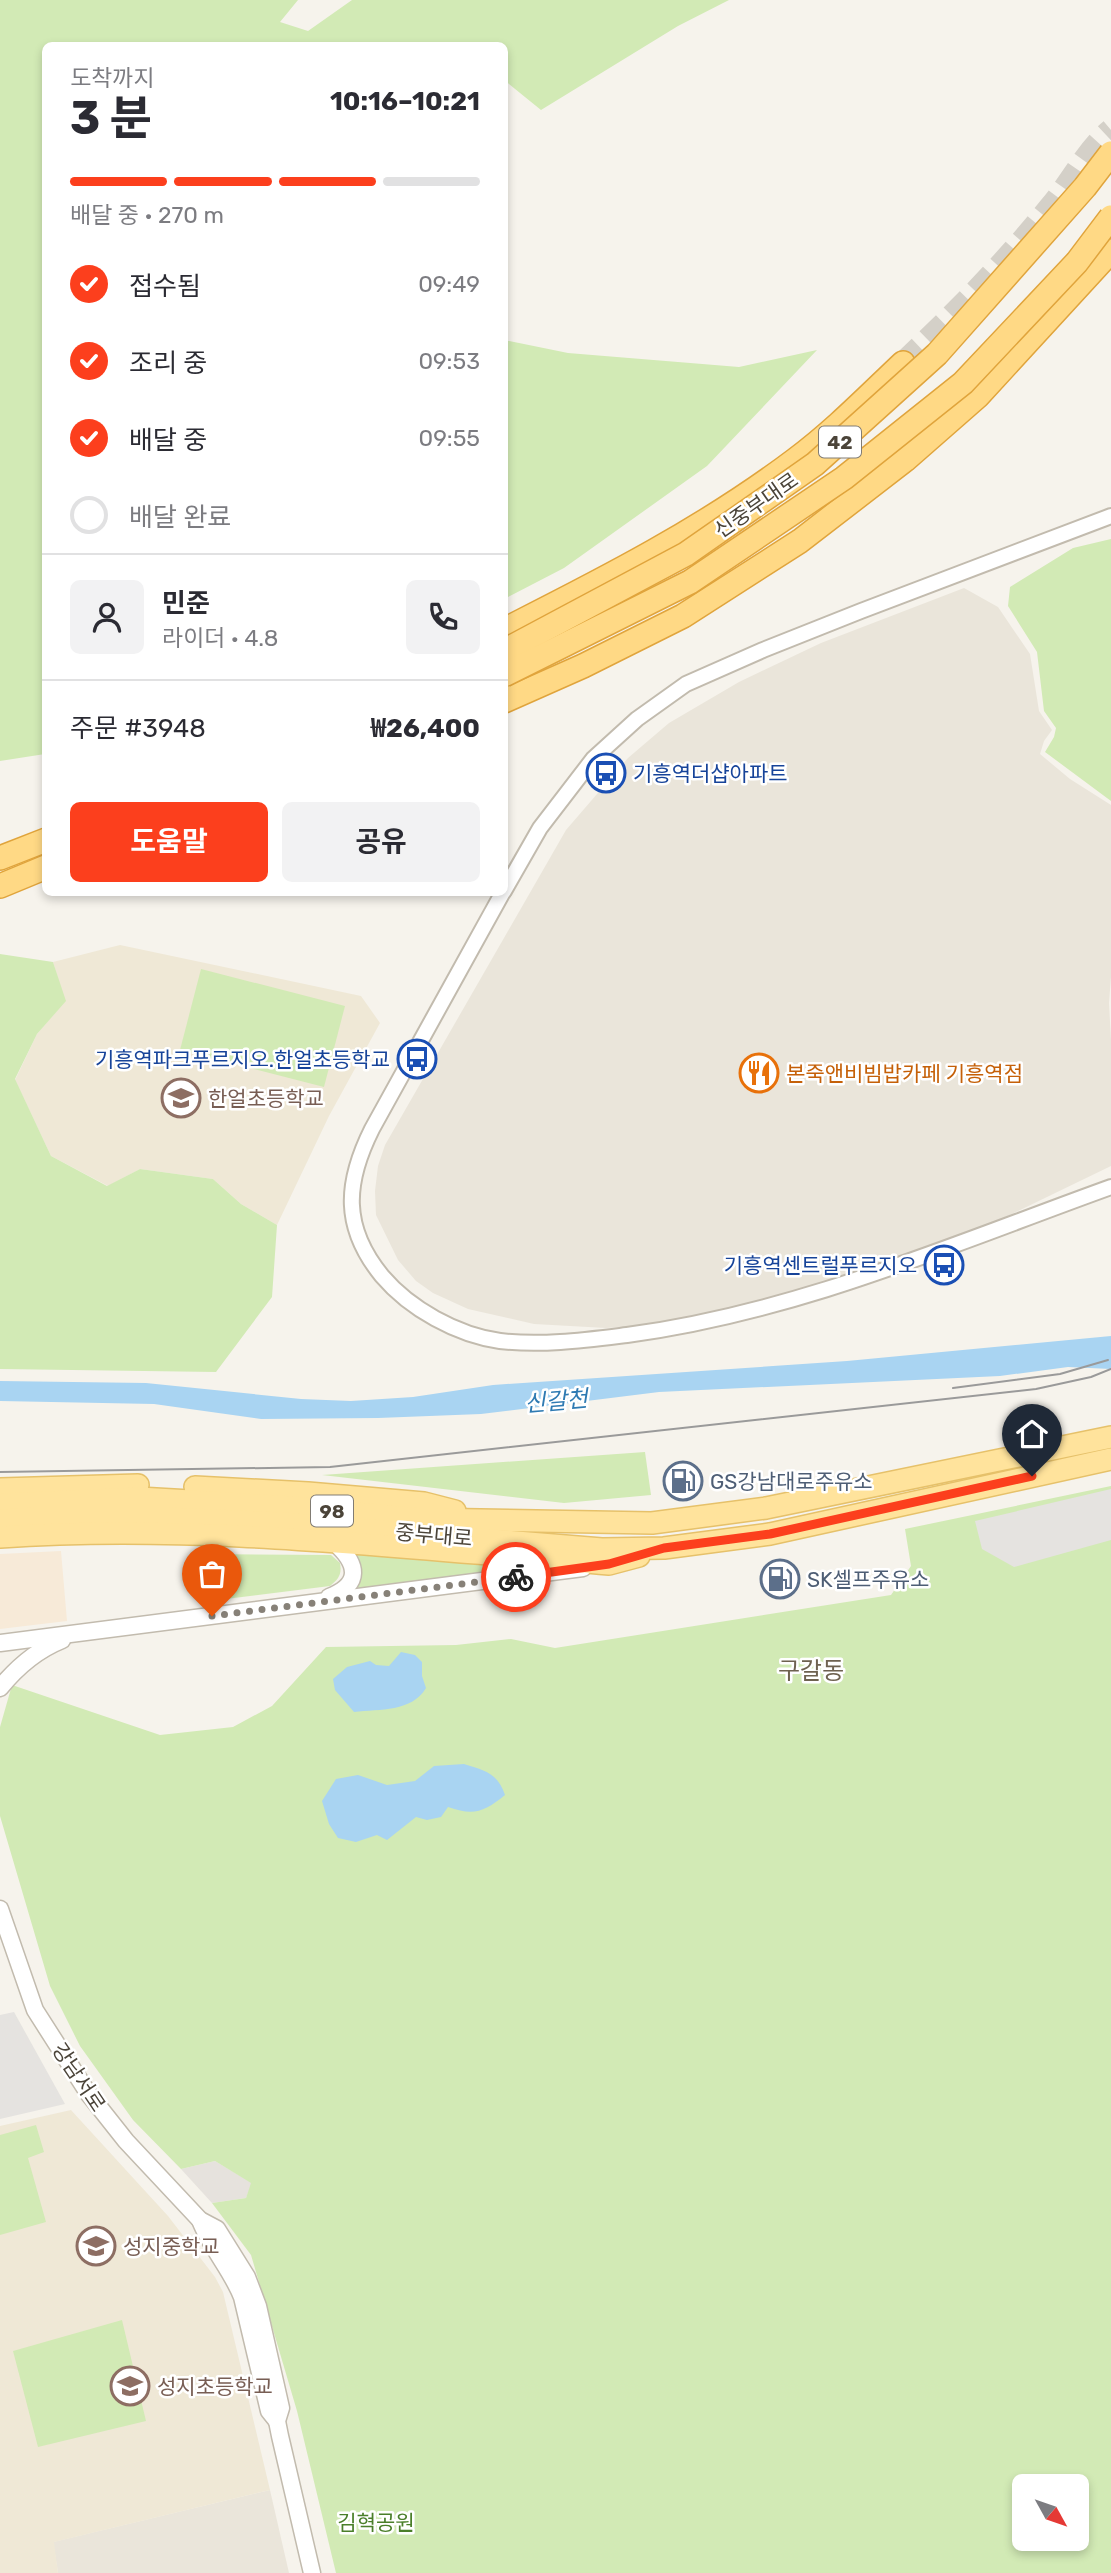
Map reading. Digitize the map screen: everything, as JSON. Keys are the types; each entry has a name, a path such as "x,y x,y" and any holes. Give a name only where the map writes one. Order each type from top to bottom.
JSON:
{"highway":[{"name":"신중부대로","path":"508,649 686,555 815,464 937,354 1085,187 1111,153"},
{"name":"신중부대로","path":"508,674 690,582 844,478 963,383 1077,262 1111,217"},
{"path":"508,699 583,666 683,616 800,541 905,460 978,396 1111,251"},
{"path":"508,628 667,545 730,505 797,459 903,363"},
{"path":"0,858 42,842"},
{"path":"0,886 42,869"}],"main road":[{"name":"중부대로","path":"0,1504 139,1498 294,1507 421,1519 652,1523 766,1508 1111,1437"},
{"name":"중부대로","path":"0,1520 168,1518 284,1523 602,1549 664,1548 770,1534 1111,1459"},
{"path":"0,1489 120,1484 295,1492 424,1503 481,1518"},
{"path":"0,1537 157,1534 272,1538 609,1564 664,1548"}],"street":[{"path":"508,885 540,828 593,759 637,719 686,684 850,615 1111,516"},
{"path":"502,896 372,1129 359,1155 352,1179 350,1198 355,1225 361,1245 372,1264 404,1298 442,1322 500,1341 547,1342 664,1330 743,1314 877,1275 1111,1187"},
{"path":"317,1602 348,1586 353,1574 354,1565 335,1543"},
{"path":"0,1643 609,1564"},
{"path":"0,1672 25,1650 49,1645 78,1634"},
{"path":"0,1688 23,1664 49,1645"},
{"name":"강남서로","path":"0,1909 35,2010 88,2093 126,2141 200,2220 206,2237 236,2282 269,2411 277,2421 312,2573"}],"shaded area":[{"path":"964,588 998,607 1030,654 1039,711 1052,730 1044,741 1040,754 1070,779 1111,805 1111,1166 993,1223 905,1258 740,1307 637,1326 606,1328 534,1324 468,1309 433,1293 416,1281 398,1260 376,1215 378,1166 385,1145 566,830 628,758 669,723 739,682 821,643"},
{"name":"한얼초등학교","path":"120,945 361,996 380,1023 329,1116 277,1225 241,1204 213,1179 140,1169 108,1186 51,1156 15,1080 37,1034 65,1001 53,962"},
{"path":"1111,1489 1111,1540 1014,1567 982,1549 975,1521"},
{"path":"61,1551 67,1621 0,1629 0,1554"},
{"path":"14,2012 65,2104 0,2119 0,2015"},
{"path":"71,2110 168,2216 215,2277 223,2292 270,2490 54,2542 58,2573 0,2573 0,2126"},
{"path":"215,2161 252,2183 246,2198 212,2203 181,2169"},
{"path":"270,2490 289,2573 58,2573 53,2542"}],"green space":[{"path":"0,0 298,0 280,22 308,31 352,0 729,0 678,26 541,110 508,83 508,42 42,42 42,754 0,761"},
{"path":"508,341 568,353 739,367 817,350 707,466 564,568 508,597"},
{"path":"1111,539 1111,801 1045,752 1056,728 1044,711 1037,652 1008,606 1010,587 1073,548"},
{"path":"0,954 53,962 66,1001 37,1034 15,1079 51,1156 107,1186 140,1169 213,1179 241,1204 277,1225 272,1297 216,1372 0,1369"},
{"path":"201,969 345,1006 324,1087 180,1050"},
{"path":"645,1452 651,1495 564,1503 322,1475"},
{"name":"김혁공원","path":"1111,1486 1111,2573 336,2573 297,2411 251,2255 212,2203 246,2198 251,2183 215,2161 181,2169 133,2120 80,2046 50,1986 0,1816 0,1727 12,1685 160,1735 233,1727 272,1706 326,1647 456,1645 511,1639 555,1648 891,1595 911,1566 905,1529"},
{"path":"352,1551 568,1566 339,1596"},
{"path":"199,1554 331,1555 340,1563 341,1570 338,1579 330,1586 202,1602"},
{"path":"36,2125 44,2152 28,2158 46,2222 0,2235 0,2135"},
{"path":"122,2320 146,2421 38,2447 13,2351"}],"water":[{"name":"신갈천","path":"1111,1336 1111,1369 1068,1367 1000,1376 659,1392 481,1414 261,1419 154,1404 0,1401 0,1381 146,1383 301,1399 351,1401 413,1397 493,1385 847,1361"},
{"path":"401,1652 415,1655 422,1662 422,1676 426,1688 420,1696 394,1708 354,1712 335,1690 333,1679 347,1667 370,1661 376,1665 389,1666"},
{"path":"464,1764 494,1777 505,1795 478,1811 448,1807 441,1817 427,1820 416,1817 387,1840 377,1835 356,1842 338,1838 329,1824 322,1801 336,1779 358,1775 387,1785 415,1781 434,1766"}],"tunnel":[{"path":"903,363 961,307 1016,247 1059,196 1094,147 1111,130"}],"tram line":[{"path":"953,1388 1060,1374 1108,1360"},
{"path":"0,1472 330,1467 1036,1389 1091,1377 1111,1369"}],"way so far":[{"path":"212,1616 516,1577"}],"place":[{"name":"기흥역더샵아파트","path":"606,773"},
{"name":"기흥역파크푸르지오.한얼초등학교","path":"417,1059"},
{"name":"본죽앤비빔밥카페 기흥역점","path":"759,1073"},
{"name":"한얼초등학교","path":"181,1098"},
{"name":"기흥역센트럴푸르지오","path":"944,1265"},
{"name":"GS강남대로주유소","path":"683,1481"},
{"name":"SK셀프주유소","path":"780,1579"},
{"name":"성지중학교","path":"96,2246"},
{"name":"성지초등학교","path":"130,2386"}],"district":[{"name":"구갈동","path":"811,1671"}],"route":[{"path":"516,1577 609,1564 664,1548 770,1534 1032,1476"}]}
